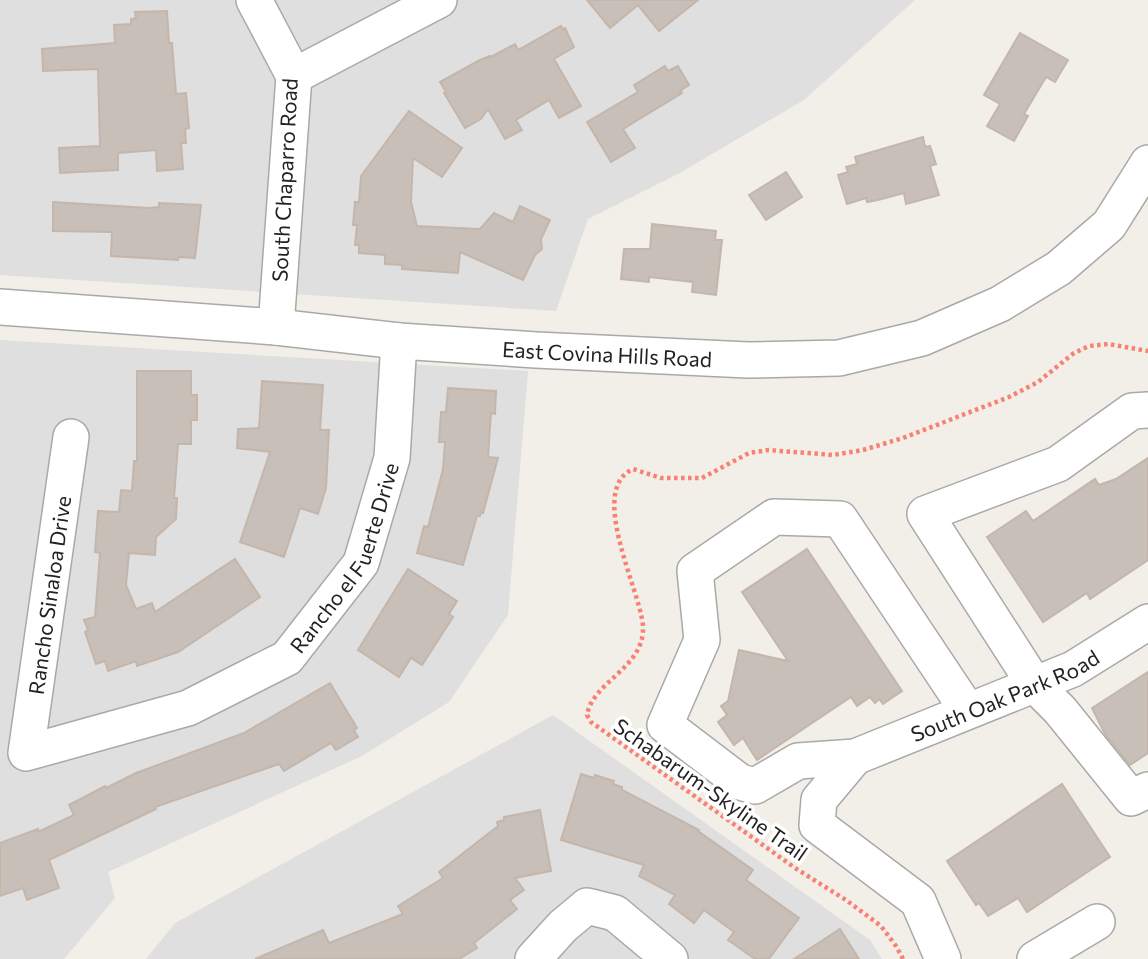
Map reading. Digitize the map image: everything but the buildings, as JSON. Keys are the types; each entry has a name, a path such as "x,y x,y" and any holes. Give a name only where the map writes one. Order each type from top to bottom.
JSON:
{"street":[{"name":"South Chaparro Road","path":"254,0 293,76 276,327"},
{"path":"293,76 439,0"},
{"name":"East Covina Hills Road","path":"0,307 276,327 399,341 748,360 839,358 922,338 1000,304 1059,268 1109,225 1148,163"},
{"name":"Rancho el Fuerte Drive","path":"26,753 188,708 287,659 361,563 393,458 399,341"},
{"path":"1148,410 1132,411 1058,464 925,514 1035,685 1060,710 1131,798 1148,790"},
{"name":"Rancho Sinaloa Drive","path":"26,753 71,437"},
{"path":"855,757 798,761 755,786 740,782 665,725 702,640 695,571 774,517 840,519 968,711"},
{"name":"South Oak Park Road","path":"855,757 1073,669 1148,622"},
{"path":"855,757 819,800 817,825 918,901 943,959"},
{"path":"533,959 563,926 587,906 615,913 670,959"},
{"path":"1035,959 1097,922"}],"path":[{"name":"Schabarum-Skyline Trail","path":"903,959 881,926 591,722 587,715 588,706 631,659 640,644 643,629 639,600 617,531 615,494 625,472 633,469 662,478 702,478 716,473 733,460 749,453 768,450 833,456 863,450 903,438 1009,397 1038,382 1074,353 1089,346 1108,344 1148,351"}],"shaded area":[{"path":"0,0 915,0 804,100 678,174 588,219 556,311 0,275"},
{"path":"0,340 528,371 508,615 449,702 362,756 108,872 115,898 64,959 0,959"},
{"path":"553,715 870,940 882,959 146,959 175,923"}]}
